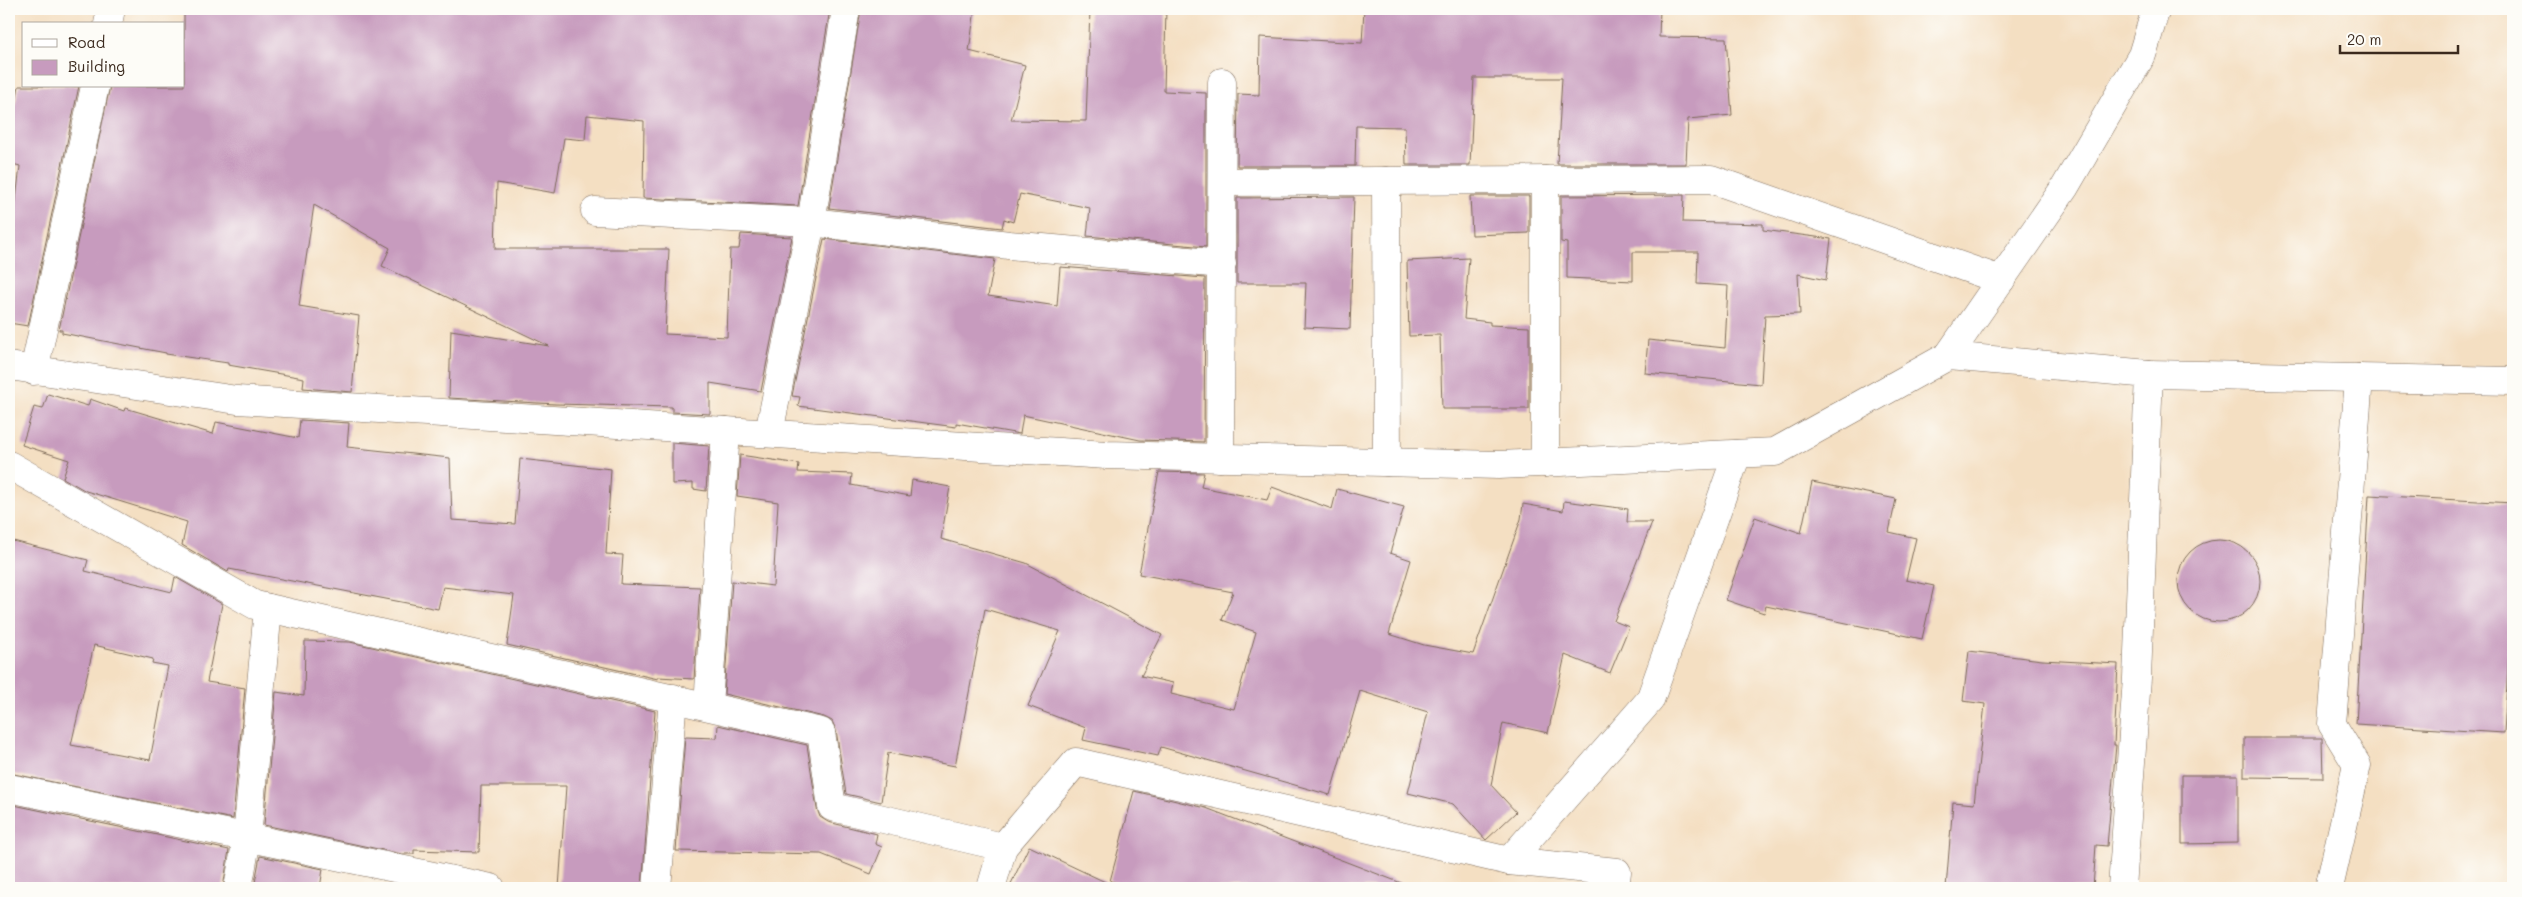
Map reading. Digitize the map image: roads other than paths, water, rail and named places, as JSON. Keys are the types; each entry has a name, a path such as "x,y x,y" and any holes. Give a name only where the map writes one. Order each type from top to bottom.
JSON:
{"street":[{"path":"108,22 111,9"},
{"path":"768,433 811,222 846,9"},
{"path":"94,88 21,369 237,400 1107,455 1499,465 1775,452 1948,356 2065,187 2142,55 2156,9"},
{"path":"1220,458 1222,82"},
{"path":"1222,182 1711,179 2001,280"},
{"path":"1544,180 1544,463"},
{"path":"1386,181 1387,462"},
{"path":"594,211 811,222 1010,245 1222,264"},
{"path":"1948,356 2149,374 2513,381"},
{"path":"2122,888 2137,678 2149,374"},
{"path":"2329,888 2357,766 2332,724 2359,378"},
{"path":"708,706 726,431"},
{"path":"1509,860 1650,700 1737,454"},
{"path":"9,465 255,605 821,732 832,807 1003,847"},
{"path":"238,888 247,838 268,608"},
{"path":"657,888 673,698"},
{"path":"991,888 1003,847 1076,762 1509,860 1617,872 1615,888"},
{"path":"9,788 491,888"}]}
